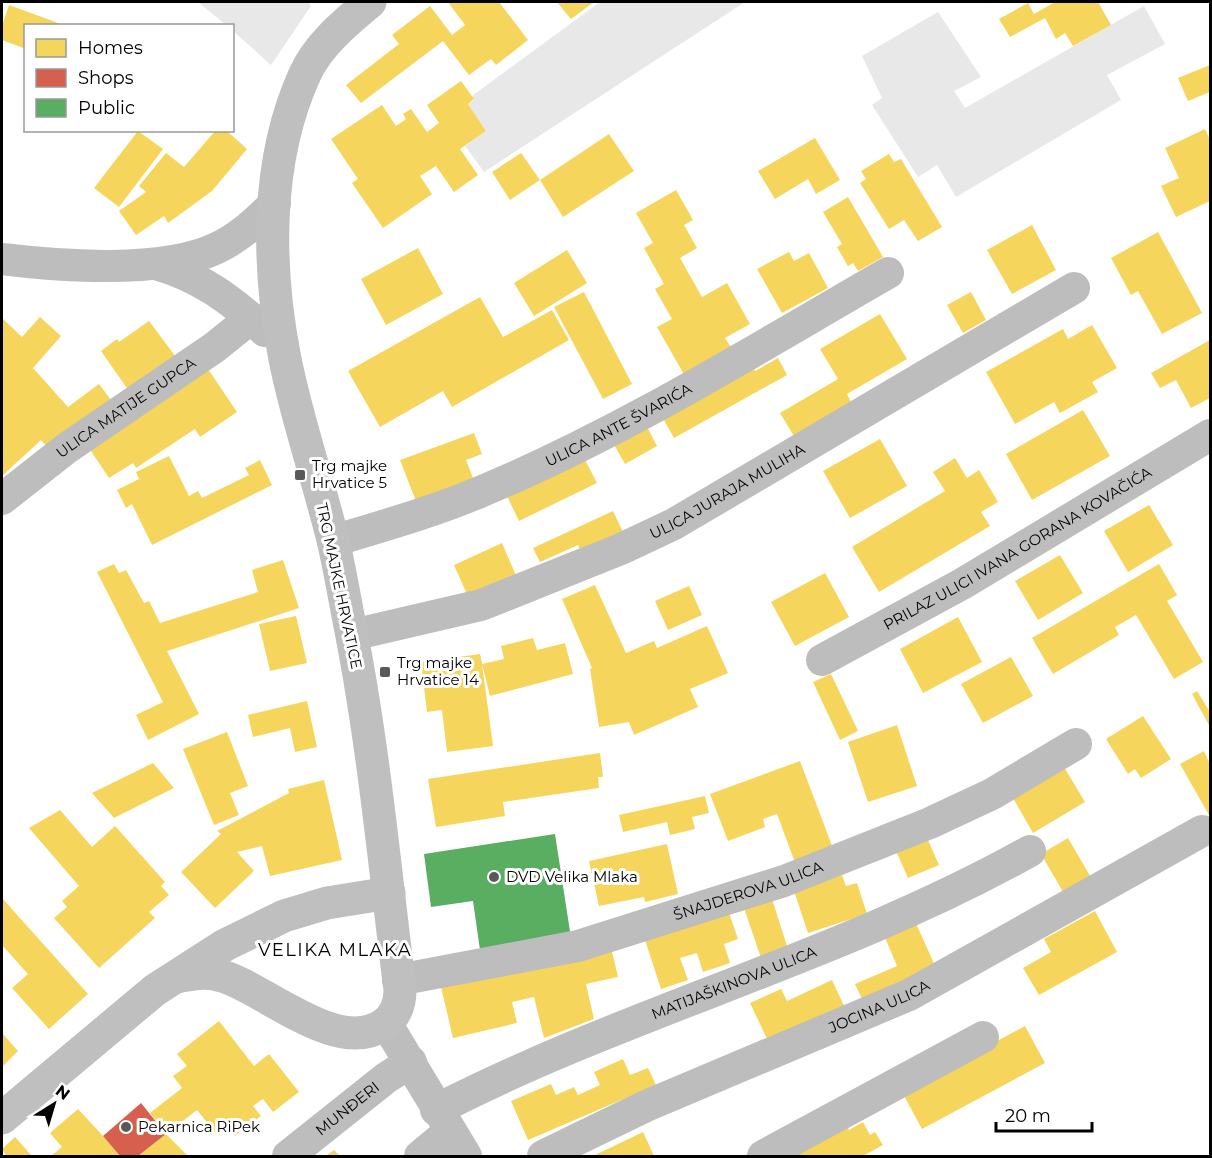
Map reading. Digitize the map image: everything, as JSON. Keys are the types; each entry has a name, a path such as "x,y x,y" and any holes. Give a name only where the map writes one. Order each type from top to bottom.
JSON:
{"street":[{"name":"TRG MAJKE HRVATICE","path":"370,2 329,39 306,73 291,111 278,171 273,255 285,358 333,541 352,635 389,893 398,980 399,1005 386,1023"},
{"path":"2,259 36,263 152,263 190,258 216,249 255,223 275,203"},
{"path":"152,263 183,272 214,288 267,333 285,358"},
{"name":"ULICA ANTE ŠVARIĆA","path":"333,541 479,493 578,446 648,411 888,273"},
{"name":"ULICA JURAJA MULIHA","path":"352,635 481,605 621,549 674,524 1074,288"},
{"name":"ULICA MATIJE GUPCA","path":"2,499 67,448 215,347 251,318"},
{"name":"PRILAZ ULICI IVANA GORANA KOVAČIĆA","path":"822,660 962,584 1210,435"},
{"name":"ŠNAJDEROVA ULICA","path":"398,980 578,946 784,881 992,794 1076,744"},
{"name":"JOCINA ULICA","path":"543,1156 646,1106 909,995 1202,831"},
{"name":"MATIJAŠKINOVA ULICA","path":"420,1156 451,1133 471,1092 595,1038 880,924 980,879 1030,851"},
{"path":"2,1118 155,990 225,945 284,916 327,903 389,893"},
{"path":"176,977 194,973 222,976 311,1023 331,1029 365,1032 386,1023 451,1133"},
{"path":"763,1156 983,1037"},
{"name":"MUNĐERI","path":"288,1156 386,1078 411,1062"}],"shaded area":[{"path":"198,2 308,2 311,6 271,65 234,32 234,24 225,24"},
{"path":"600,2 745,2 484,172 465,146 486,131 468,104 474,100 472,96"},
{"path":"1144,6 1165,44 1107,75 1121,100 956,197 937,165 918,177 872,105 882,98 862,56 938,12 981,77 954,91 965,108"}],"building: Homes":[{"path":"448,2 499,2 528,40 496,65 491,59 469,75 443,41 361,103 346,85 399,44 392,35 430,6 452,35 465,25"},
{"path":"557,2 594,2 571,19"},
{"path":"1055,2 1098,2 1111,25 1073,46 1065,33 1056,39 1045,18 1010,37 999,19 1028,3 1034,14"},
{"path":"9,5 61,24 24,24 24,48 2,40 2,26"},
{"path":"1210,65 1210,92 1188,101 1178,78"},
{"path":"461,81 474,99 468,104 486,131 460,149 478,175 454,192 436,166 420,176 432,194 383,228 352,183 358,179 331,139 382,105 396,126 406,119 403,114 411,109 427,132 439,123 427,105"},
{"path":"1205,129 1210,140 1210,201 1176,217 1161,186 1179,178 1165,148"},
{"path":"137,132 163,149 119,207 94,188"},
{"path":"214,132 228,132 247,149 212,191 168,223 164,216 136,235 119,211 146,192 139,186 166,153 184,167"},
{"path":"609,134 634,171 563,217 540,180"},
{"path":"815,138 840,180 816,194 808,179 775,199 758,171"},
{"path":"521,153 540,180 510,200 492,172"},
{"path":"889,154 894,162 901,159 942,227 918,241 904,220 889,229 860,183 866,179 861,171"},
{"path":"676,190 693,220 684,225 697,248 680,258 702,297 727,283 750,324 725,338 733,351 686,378 657,327 672,319 655,289 664,284 644,248 653,243 636,213"},
{"path":"848,197 883,257 858,271 853,263 848,266 837,247 842,244 823,212"},
{"path":"1032,225 1056,270 1012,294 987,250"},
{"path":"1158,232 1202,313 1162,334 1138,291 1131,295 1111,258"},
{"path":"418,248 443,294 386,325 361,279"},
{"path":"567,250 587,283 534,316 514,283"},
{"path":"789,252 794,261 809,253 828,288 782,313 757,269"},
{"path":"584,292 632,384 603,399 554,307"},
{"path":"971,292 986,320 963,333 947,305"},
{"path":"480,297 503,337 552,310 569,340 452,407 443,391 380,427 348,371"},
{"path":"880,314 907,359 847,394 851,402 794,436 780,413 838,379 820,349"},
{"path":"40,317 61,336 33,368 68,407 99,384 114,404 51,451 41,440 2,476 2,318 22,337"},
{"path":"149,321 176,357 129,391 101,351 117,339 119,342"},
{"path":"1092,325 1117,368 1092,382 1098,392 1060,413 1054,402 1015,424 986,372 1063,329 1068,339"},
{"path":"1210,340 1210,398 1191,408 1176,380 1160,388 1151,373"},
{"path":"778,358 787,375 674,438 661,415 752,364 755,371"},
{"path":"206,366 237,412 200,437 195,429 136,468 133,463 109,478 87,445"},
{"path":"1083,410 1110,456 1032,500 1006,454"},
{"path":"645,423 657,446 625,464 612,441"},
{"path":"474,433 482,454 466,460 475,483 417,504 400,460"},
{"path":"880,439 907,486 850,518 823,471"},
{"path":"169,456 189,496 198,491 202,498 249,475 245,468 260,460 272,485 152,545 132,504 126,508 117,490 139,479 136,472"},
{"path":"583,456 597,483 519,521 506,494"},
{"path":"955,458 967,478 979,470 998,502 981,512 990,526 879,592 852,547 945,491 933,472"},
{"path":"1149,505 1173,545 1128,572 1104,531"},
{"path":"613,511 623,532 581,552 578,545 540,562 533,548"},
{"path":"502,543 517,578 469,599 454,565"},
{"path":"1060,555 1083,593 1038,620 1015,581"},
{"path":"283,560 299,608 167,651 199,714 148,740 136,715 163,702 97,572 114,564 119,573 126,570 144,603 149,601 160,623 258,592 252,570"},
{"path":"1159,564 1177,595 1167,601 1203,662 1174,679 1136,615 1115,627 1119,635 1053,674 1032,638"},
{"path":"825,573 849,617 795,646 771,602"},
{"path":"595,585 626,653 654,641 657,648 707,626 728,673 690,689 698,707 634,735 629,722 599,727 590,669 592,668 562,599"},
{"path":"689,586 702,615 668,630 655,601"},
{"path":"296,616 307,663 270,671 259,624"},
{"path":"958,617 982,662 923,693 900,649"},
{"path":"533,638 537,650 565,643 573,674 490,696 482,664 504,659 501,646"},
{"path":"480,654 493,746 447,752 442,710 427,712 421,662"},
{"path":"1011,657 1033,696 983,723 961,684"},
{"path":"831,674 858,731 840,740 813,682"},
{"path":"1197,691 1210,712 1210,727 1192,694"},
{"path":"307,701 317,747 295,752 290,728 253,737 248,715"},
{"path":"1143,716 1171,759 1141,778 1135,769 1128,774 1106,739"},
{"path":"897,725 917,786 868,802 848,742"},
{"path":"227,732 248,786 230,793 239,815 214,825 183,749"},
{"path":"1204,751 1210,764 1209,815 1180,764"},
{"path":"600,753 603,777 598,777 599,788 503,802 505,816 436,827 428,779"},
{"path":"800,761 834,851 796,865 777,814 763,819 765,827 728,841 710,794"},
{"path":"153,763 174,788 114,818 92,793"},
{"path":"1064,767 1085,802 1033,833 1013,798"},
{"path":"324,780 342,860 270,876 262,846 237,852 254,871 215,908 181,872 221,834 217,831 289,793 288,789"},
{"path":"705,796 709,813 692,817 695,829 670,835 667,822 623,832 619,815"},
{"path":"60,810 92,847 115,826 165,882 161,886 169,895 149,912 155,918 99,968 54,918 67,907 62,901 79,886 29,828"},
{"path":"927,838 939,865 908,878 896,851"},
{"path":"1068,838 1093,881 1066,897 1041,854"},
{"path":"667,844 678,894 645,902 644,897 599,906 589,861"},
{"path":"842,875 846,886 857,883 867,914 808,933 794,891"},
{"path":"2,898 88,994 49,1029 12,988 28,974 2,945"},
{"path":"772,899 788,949 761,958 744,908"},
{"path":"728,910 738,939 724,944 730,963 703,972 697,953 680,958 688,980 661,989 644,937"},
{"path":"1095,911 1117,952 1039,995 1023,968 1051,952 1044,939"},
{"path":"914,919 936,968 863,1001 855,984 897,966 883,933"},
{"path":"611,947 618,977 586,984 594,1019 544,1038 534,997 512,1002 517,1023 453,1038 441,987"},
{"path":"832,980 845,1008 769,1043 750,1003 781,989 787,1001"},
{"path":"219,1021 254,1066 269,1054 299,1092 273,1112 263,1099 253,1106 261,1116 235,1136 228,1127 217,1135 197,1110 166,1134 150,1113 182,1088 173,1076 187,1066 177,1054"},
{"path":"1025,1026 1045,1063 922,1129 902,1092"},
{"path":"2,1033 18,1051 2,1067"},
{"path":"623,1059 630,1075 648,1068 656,1085 528,1140 511,1101 551,1084 556,1095 574,1087 578,1095 600,1085 594,1072"},
{"path":"78,1109 120,1156 51,1156 62,1147 50,1133"},
{"path":"844,1121 849,1130 863,1122 870,1135 875,1132 883,1145 863,1156 789,1156"},
{"path":"643,1132 654,1156 593,1156"},
{"path":"166,1134 188,1156 138,1156"},
{"path":"15,1137 32,1156 6,1156 2,1149"},
{"path":"334,1150 340,1156 326,1156"}],"building: Shops":[{"path":"141,1103 166,1134 138,1156 120,1156 103,1136"}],"building: Public":[{"name":"DVD Velika Mlaka","path":"555,834 571,938 480,950 473,901 431,907 424,854"}],"place":[{"name":"Trg majke Hrvatice 5","path":"300,475"},
{"name":"Trg majke Hrvatice 14","path":"385,672"},
{"name":"DVD Velika Mlaka","path":"494,877"},
{"name":"Pekarnica RiPek","path":"126,1127"}],"district":[{"name":"VELIKA MLAKA","path":"335,950"}]}
